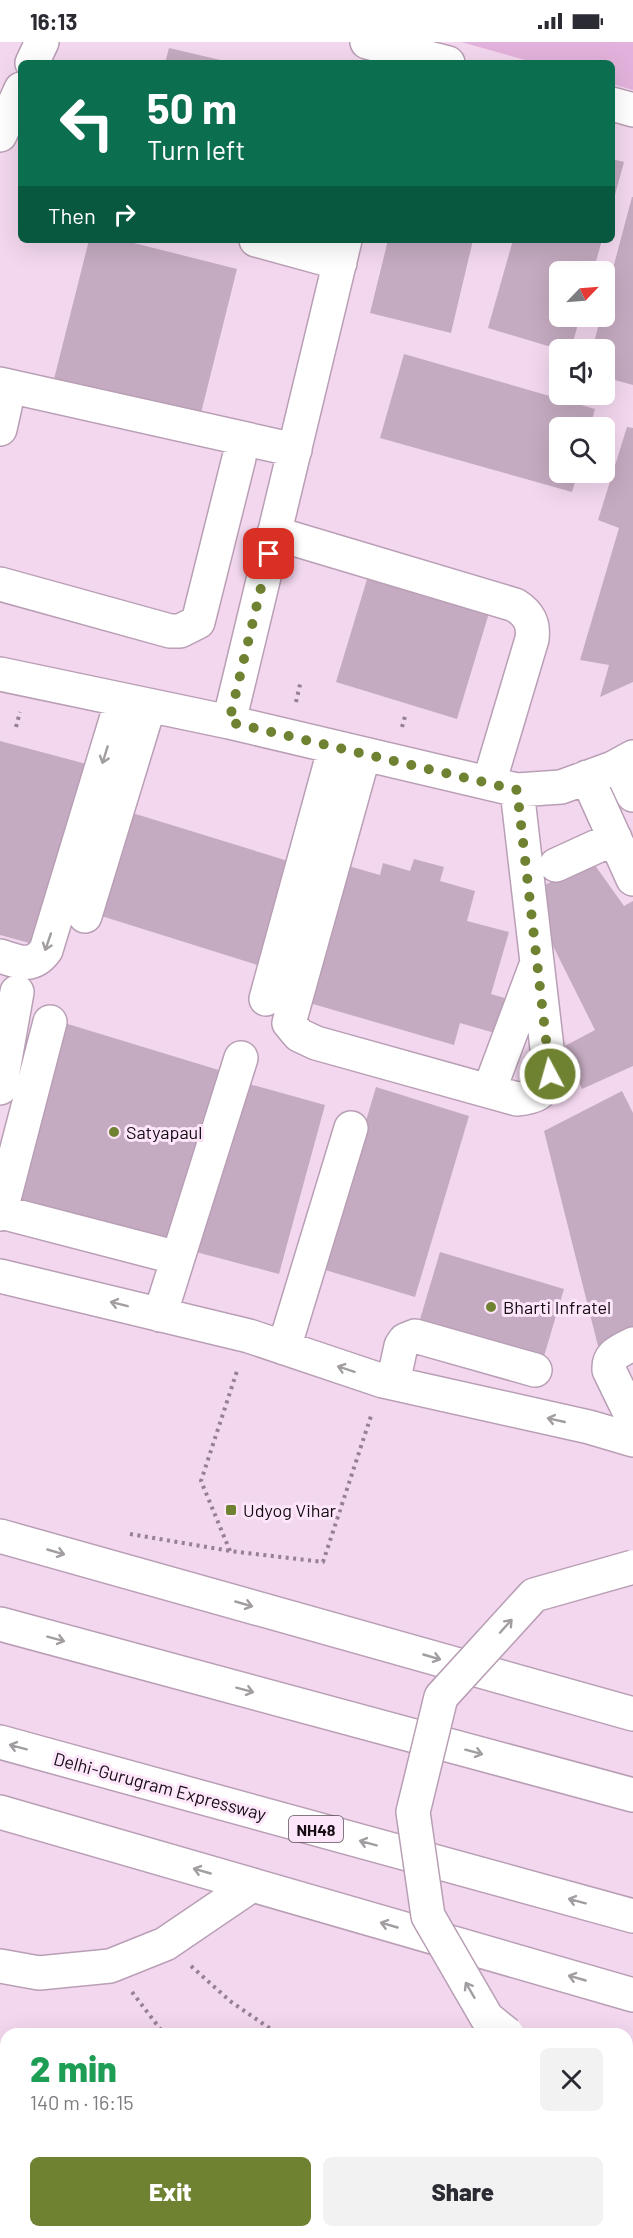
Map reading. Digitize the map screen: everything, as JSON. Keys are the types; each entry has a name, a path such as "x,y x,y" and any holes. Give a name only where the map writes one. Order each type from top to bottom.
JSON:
{"main road":[{"path":"33,60 42,42"},
{"path":"385,49 434,60"},
{"path":"615,105 633,110"},
{"path":"229,722 343,251 280,243"},
{"path":"2,404 292,460"},
{"path":"2,404 239,458 292,460"},
{"path":"0,584 170,631 190,627 198,622 239,458"},
{"path":"274,533 515,605 525,611 530,620 533,630 532,639 503,786 537,964 550,1074 545,1088 533,1097 517,1099 316,1043 299,1035 289,1023 349,751"},
{"path":"0,674 229,722 503,786 561,787 626,761 633,795"},
{"path":"85,916 135,703"},
{"path":"0,956 30,963 46,950 135,703"},
{"path":"266,999 349,751"},
{"path":"587,777 633,879"},
{"path":"556,865 615,838"},
{"path":"489,1092 537,964"},
{"path":"0,1088 17,992"},
{"path":"50,1022 0,1213 178,1258"},
{"path":"160,1315 241,1058"},
{"path":"266,1342 351,1128"},
{"path":"0,1276 266,1342 388,1382 589,1427 631,1418 609,1370 609,1364 613,1354 633,1344"},
{"path":"266,1342 285,1282"},
{"path":"388,1382 401,1346 415,1336 535,1370"},
{"path":"0,1536 633,1714"},
{"path":"500,2028 487,2018 429,1916 413,1812 441,1697 534,1595 633,1567"},
{"path":"0,1624 633,1795"},
{"name":"Delhi-Gurugram Expressway","path":"0,1742 633,1916"},
{"path":"0,1812 633,1995"},
{"path":"0,1966 39,1973 111,1966 165,1944 252,1885"}],"path":[{"path":"230,1551 201,1481 266,1342"},
{"path":"128,1534 230,1551 323,1562 388,1382"},
{"path":"165,1944 230,2001 269,2028"},
{"path":"111,1966 159,2028"}],"shaded area":[{"path":"461,42 633,42 633,90 615,85 615,60 525,60"}],"building":[{"path":"169,48 220,60 166,60"},
{"path":"615,160 624,162 615,195"},
{"path":"633,197 633,385 615,380 615,339 595,339 598,327 615,327 615,261"},
{"path":"88,243 134,243 237,269 200,417 54,379"},
{"path":"387,243 472,243 451,333 370,313"},
{"path":"512,243 601,243 596,261 549,261 549,327 577,327 574,339 549,339 549,346 488,328"},
{"path":"404,354 549,396 549,405 581,405 595,409 593,417 549,417 549,483 575,483 572,492 380,438"},
{"path":"627,427 633,428 633,682 600,697 609,665 580,660 619,528 598,520 610,483 615,483 615,465"},
{"path":"371,566 492,603 457,719 336,682"},
{"path":"0,741 94,766 44,947 0,935"},
{"path":"126,811 301,865 270,969 95,914"},
{"path":"414,859 444,867 440,881 475,891 467,921 509,932 491,994 515,1001 505,1036 460,1023 454,1045 306,1002 345,865 380,875 383,863 410,871"},
{"path":"592,861 624,906 633,901 633,1066 582,1089 563,1047 595,1030 551,942 539,888"},
{"name":"Satyapaul","path":"58,1021 222,1071 170,1243 6,1194"},
{"path":"242,1082 325,1105 279,1274 196,1252"},
{"path":"376,1087 469,1116 415,1297 322,1269"},
{"path":"622,1091 633,1113 633,1328 598,1346 544,1131"},
{"name":"Bharti Infratel","path":"440,1252 564,1289 542,1363 418,1326"}],"place":[{"name":"Satyapaul","path":"114,1132"},
{"name":"Bharti Infratel","path":"491,1307"},
{"name":"Udyog Vihar","path":"231,1510"}],"route":[{"path":"269,554 229,722 517,790 550,1074"}]}
